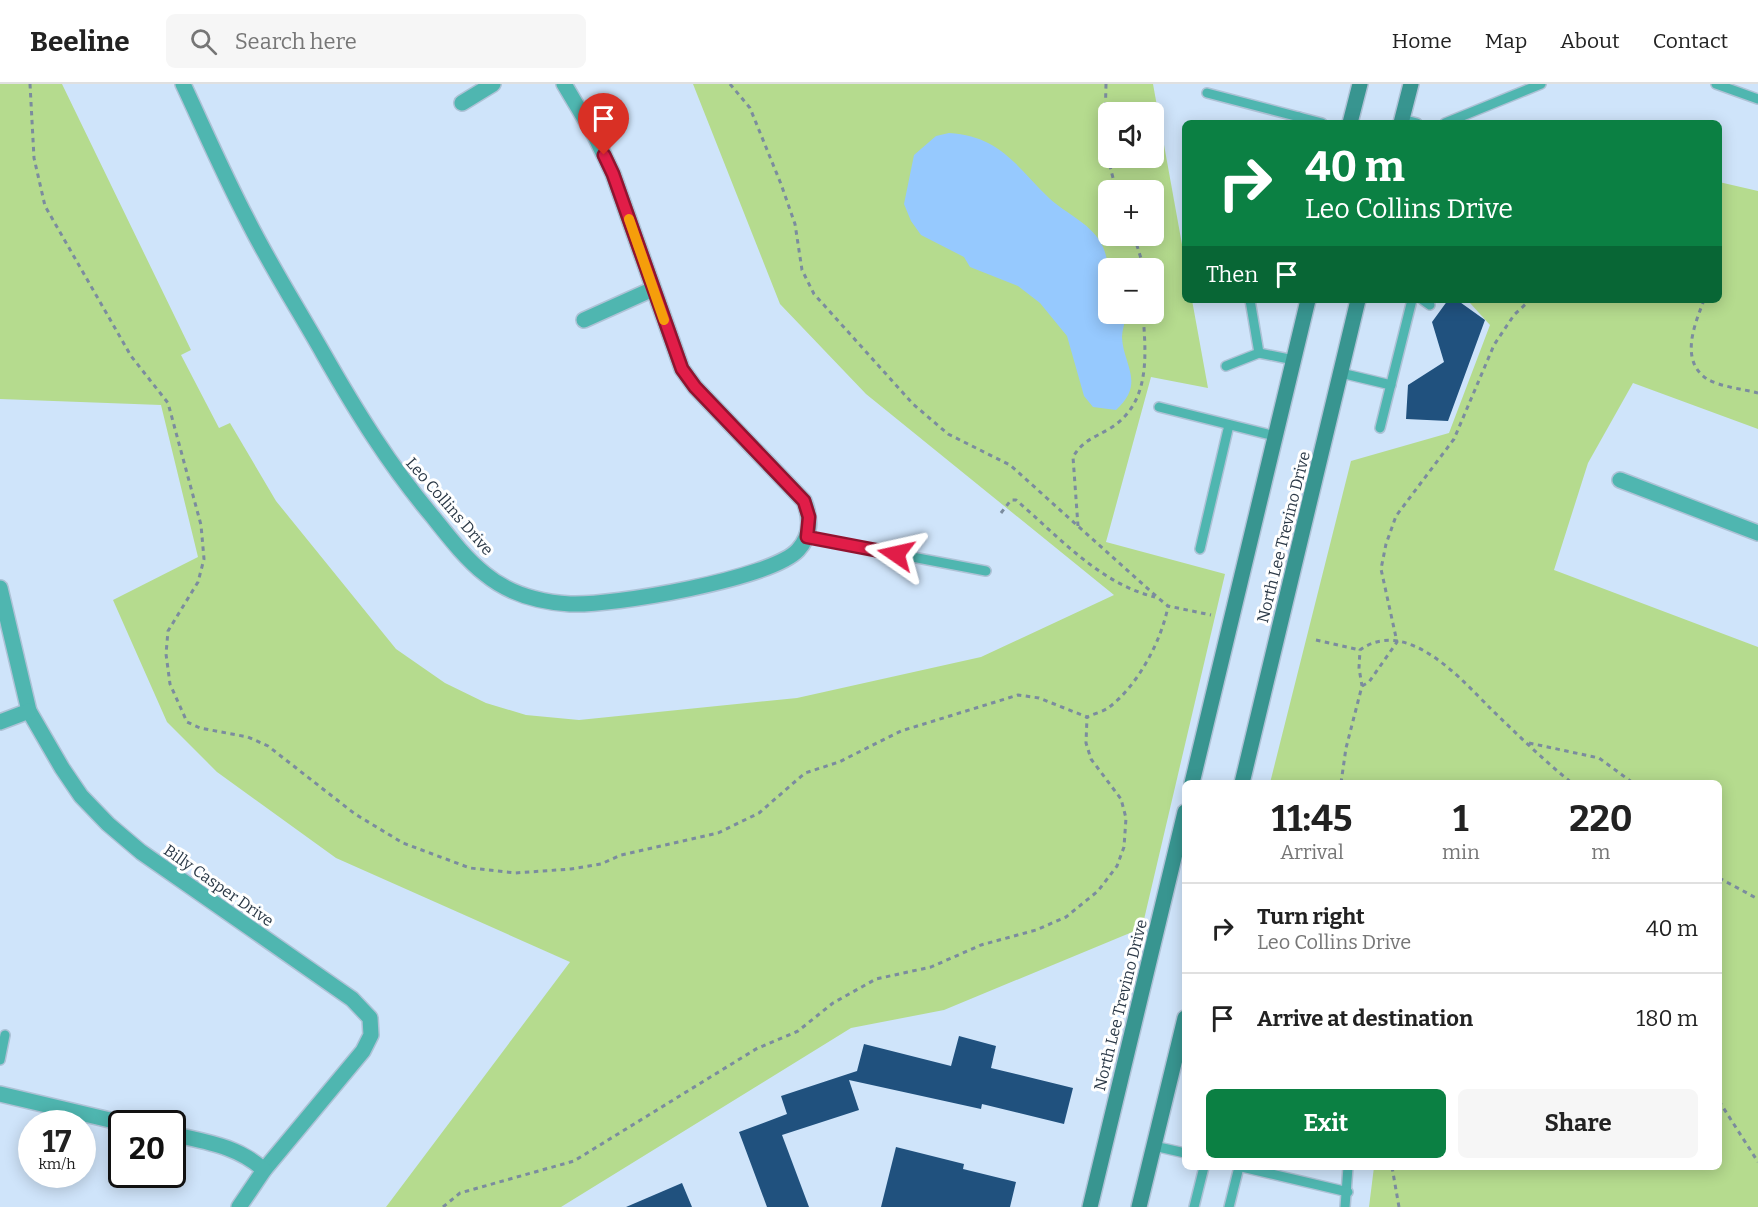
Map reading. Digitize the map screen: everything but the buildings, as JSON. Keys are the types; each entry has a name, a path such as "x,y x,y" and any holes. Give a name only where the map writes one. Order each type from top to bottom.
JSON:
{"main road":[{"path":"1351,120 1360,84"},
{"path":"1407,120 1411,84"},
{"name":"North Lee Trevino Drive","path":"1193,780 1307,303"},
{"name":"North Lee Trevino Drive","path":"1243,780 1357,303"},
{"name":"North Lee Trevino Drive","path":"1090,1207 1182,824"},
{"path":"1139,1207 1181,1049"}],"street":[{"name":"Leo Collins Drive","path":"183,84 248,222 375,443 456,546 486,575 528,597 571,604 622,601 733,578 780,562 796,553 807,537"},
{"path":"462,103 494,84"},
{"path":"564,84 595,136 613,174 682,369 695,387 804,501 809,517 807,537"},
{"path":"584,320 653,289"},
{"path":"1620,480 1758,533"},
{"name":"Billy Casper Drive","path":"0,588 29,711 81,796 108,824 193,890 352,999 370,1018 371,1035 363,1051 264,1170 239,1207"},
{"path":"0,722 29,711"},
{"path":"0,1094 108,1120"},
{"path":"186,1137 229,1147 253,1160 264,1170"}],"lane":[{"path":"1451,120 1541,84"},
{"path":"1716,84 1758,99"},
{"path":"1208,93 1298,120"},
{"path":"1250,303 1258,353"},
{"path":"1380,428 1411,303"},
{"path":"1226,366 1258,353 1294,360"},
{"path":"1341,373 1391,385"},
{"path":"1159,407 1275,436"},
{"path":"1200,549 1229,424"},
{"path":"807,537 986,571"},
{"path":"0,1060 5,1035"},
{"path":"1154,1146 1182,1152"},
{"path":"1194,1207 1203,1170"},
{"path":"1229,1207 1240,1170"},
{"path":"1254,1170 1348,1192"},
{"path":"1345,1207 1348,1170"}],"path":[{"path":"30,84 34,158 45,207 131,356 168,403 201,525 204,559 198,582 168,631 166,654 170,684 178,708 187,722 200,728 248,737 268,746 355,814 403,843 470,868 515,873 602,864 621,855 718,832 759,813 805,772 839,762 901,731 1018,695 1039,698 1087,717 1108,708 1129,686 1154,650 1164,628 1168,606"},
{"path":"730,84 750,108 781,184 795,225 802,270 814,294 913,404 948,434 1010,465 1168,606 1211,615"},
{"path":"1106,84 1104,130 1106,152 1114,180"},
{"path":"1362,686 1369,682 1397,642 1382,569 1386,544 1396,516 1454,439 1494,345 1514,315 1527,303"},
{"path":"1703,303 1690,344 1695,363 1707,379 1758,393"},
{"path":"1078,528 1073,457 1087,439 1110,428 1126,416 1138,396 1144,379 1143,324"},
{"path":"1001,513 1011,500 1016,500 1107,577 1126,589 1157,597"},
{"path":"1316,640 1360,650 1368,645 1397,642 1431,653 1450,668 1569,780"},
{"path":"1341,780 1346,748 1362,686 1359,668 1360,650"},
{"path":"443,1207 460,1193 574,1161 756,1049 798,1031 833,1004 876,979 931,968 981,945 1036,930 1066,917 1098,891 1117,866 1124,847 1126,818 1121,799 1091,759 1086,743 1087,717"},
{"path":"1527,742 1599,758 1629,780"},
{"path":"1722,880 1758,899"},
{"path":"1722,1106 1758,1162"},
{"path":"1393,1170 1399,1207"}],"green space":[{"path":"0,84 62,84 191,350 181,355 219,428 230,423 276,501 396,649 445,683 486,703 526,715 579,720 797,698 981,657 1114,595 866,394 780,304 693,84 1153,84 1156,102 1098,102 1098,168 1164,168 1164,145 1182,244 1182,303 1193,303 1208,388 1151,377 1106,542 1225,574 1142,928 944,1010 851,1028 561,1207 386,1207 570,962 336,858 217,772 167,722 113,600 198,557 161,405 0,399"},
{"path":"1722,183 1758,191 1758,429 1633,383 1588,463 1554,570 1758,647 1758,1207 1369,1207 1374,1170 1722,1170 1722,780 1271,780 1351,461 1449,433 1490,325 1470,303 1722,303"}],"water":[{"path":"949,133 967,135 995,147 1017,165 1049,198 1098,238 1098,246 1102,246 1107,258 1098,258 1098,324 1124,324 1123,347 1131,374 1130,391 1116,410 1093,407 1084,396 1067,336 1040,303 1018,286 970,267 964,257 921,235 911,221 904,204 914,155 936,136"}],"slow traffic":[{"path":"629,219 664,320"}],"route":[{"path":"604,155 613,174 676,354 682,369 695,387 804,501 809,517 807,537 896,554"}]}
